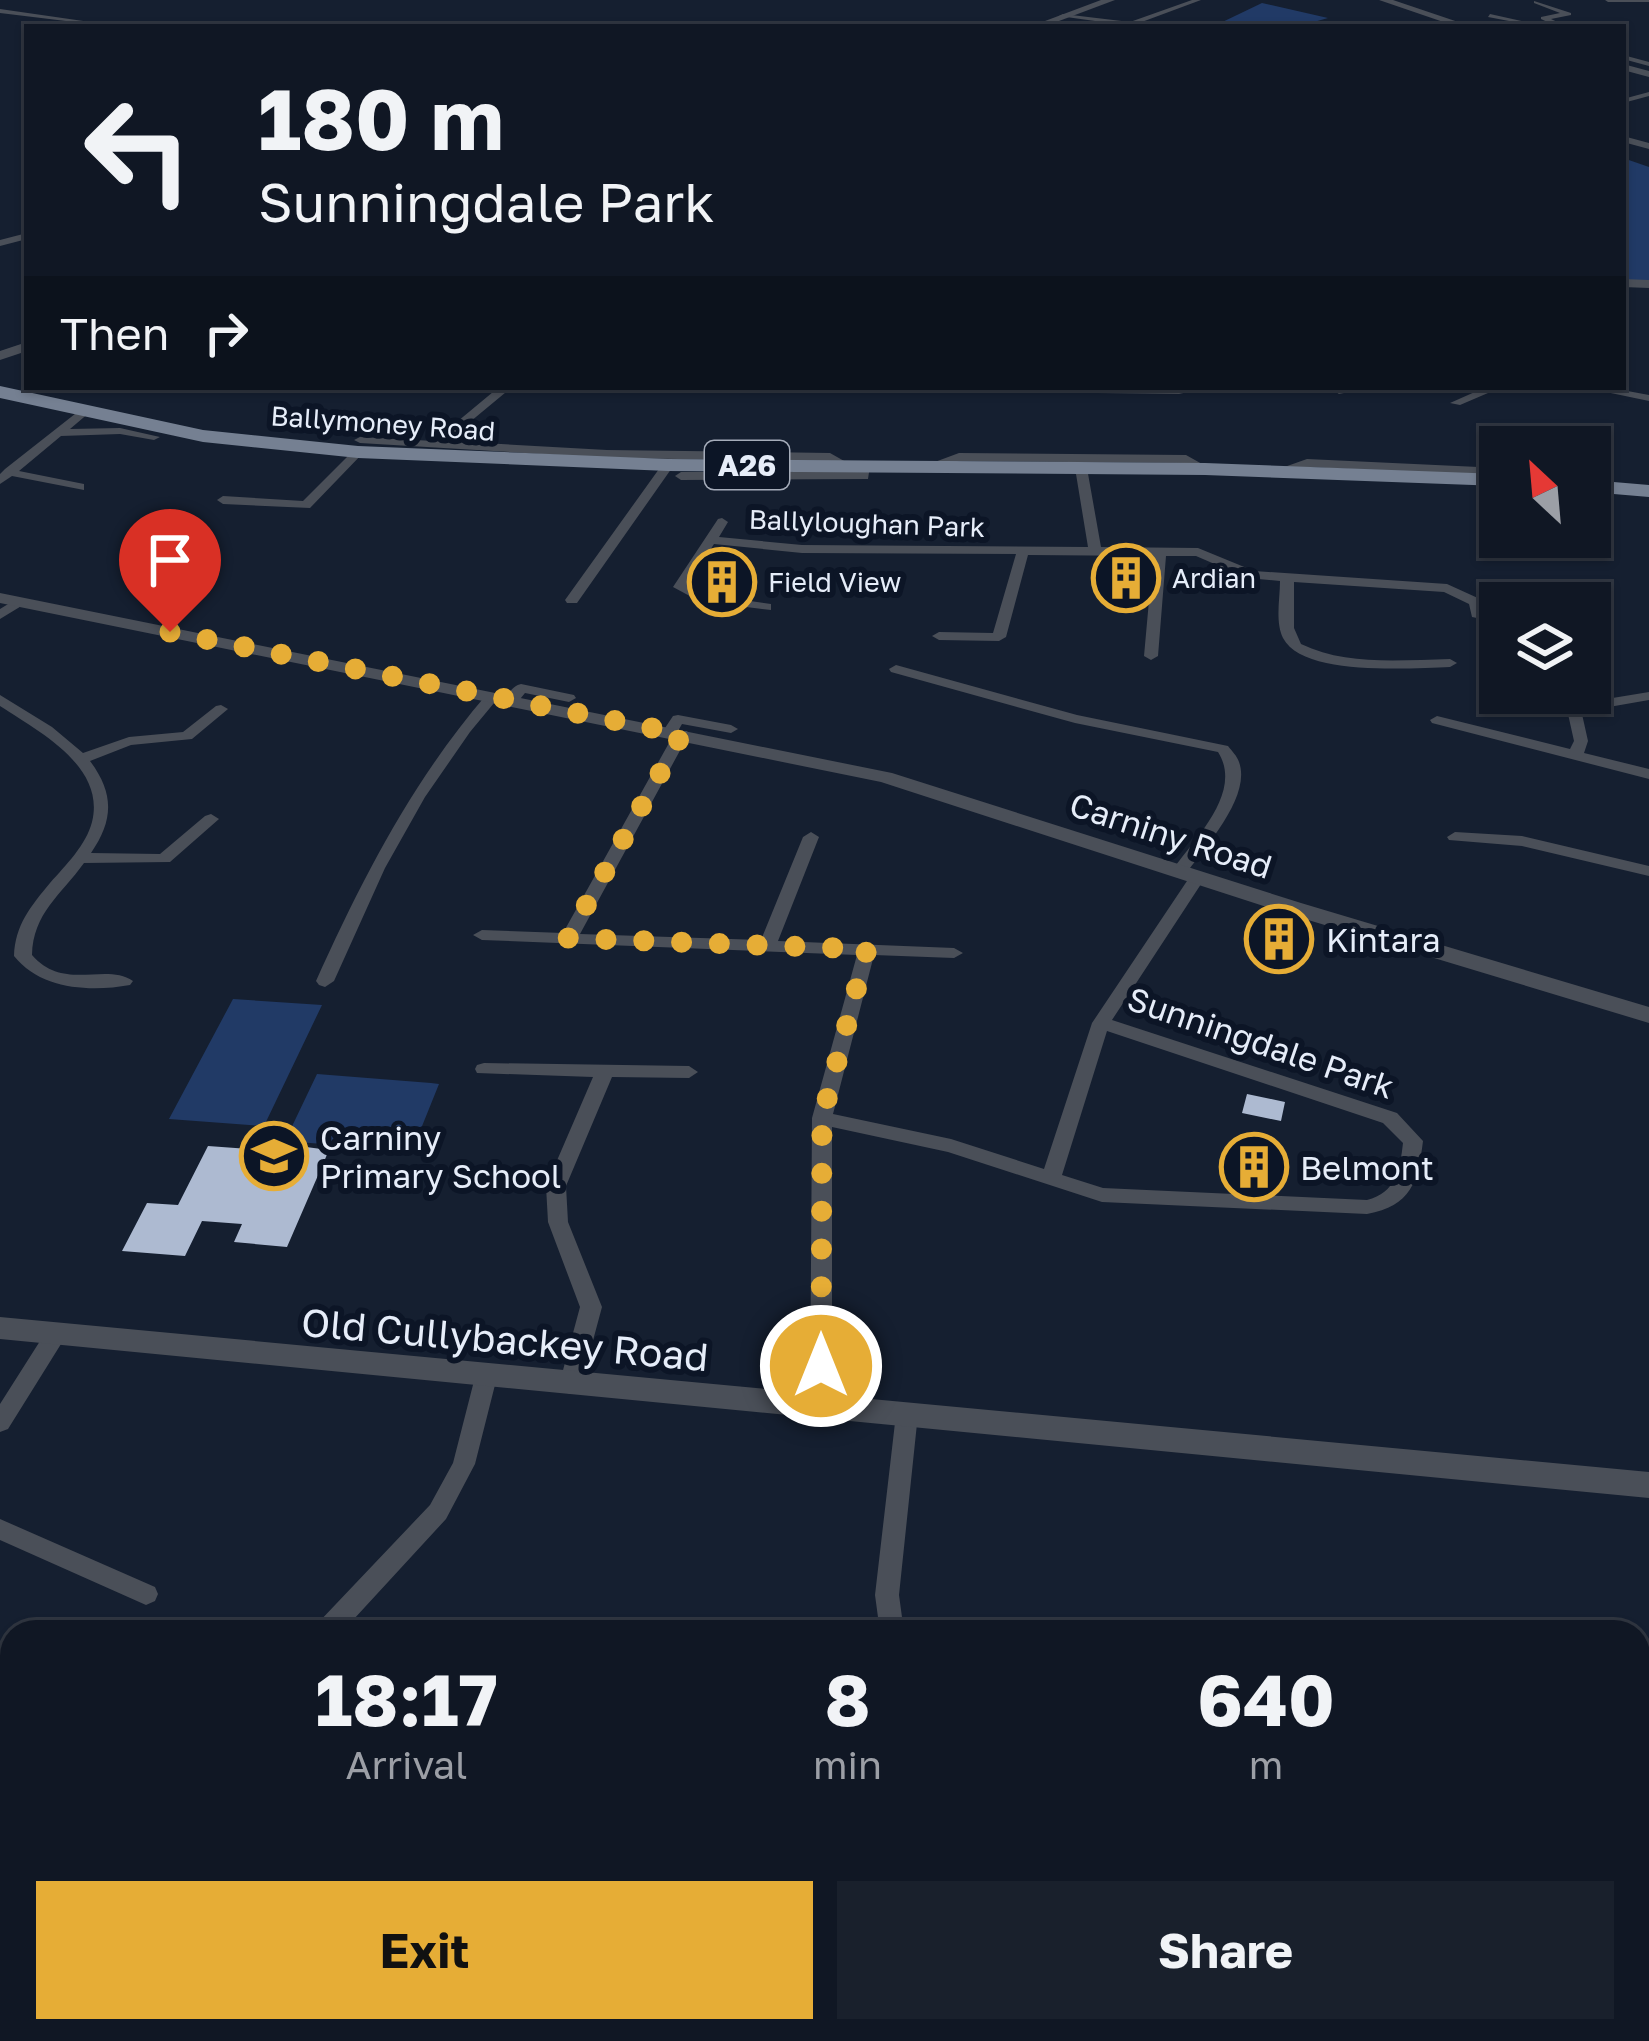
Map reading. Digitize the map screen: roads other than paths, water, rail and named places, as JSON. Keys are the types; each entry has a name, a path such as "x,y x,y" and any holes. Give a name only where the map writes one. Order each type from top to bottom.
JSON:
{"main road":[{"name":"Ballymoney Road","path":"0,392 203,436 554,454 674,470 930,466 1479,476"},
{"path":"1611,488 1649,491"}],"street":[{"path":"1042,24 1110,0"},
{"path":"1063,16 1131,24 1198,0"},
{"path":"1384,0 1459,24"},
{"path":"1608,0 1648,0"},
{"path":"1533,1 1557,1"},
{"path":"1533,1 1581,19"},
{"path":"0,11 90,24"},
{"path":"1558,24 1543,18 1569,14"},
{"path":"1490,16 1525,24"},
{"path":"1626,140 1649,133"},
{"path":"1626,140 1649,146"},
{"path":"437,444 502,390"},
{"path":"1070,390 1189,390"},
{"path":"1456,403 1488,390"},
{"path":"1605,390 1649,398"},
{"path":"4,476 85,412"},
{"path":"59,433 120,431 154,437"},
{"name":"Ballymoney Road","path":"359,446 437,444 554,454 830,457 856,466"},
{"path":"223,500 306,505 359,446"},
{"name":"Ballymoney Road","path":"930,466 951,458 1186,459 1205,469"},
{"path":"1082,468 1095,550"},
{"path":"572,600 674,470"},
{"path":"4,476 80,487"},
{"name":"Ballyloughan Park","path":"722,523 680,588 694,596 766,607"},
{"name":"Ballyloughan Park","path":"710,541 802,549 1208,553 1250,575 1437,586 1466,596 1477,605 1477,614"},
{"name":"Ballyloughan Park","path":"939,636 1000,637 1023,550"},
{"path":"1151,656 1160,550"},
{"path":"1287,577 1288,638 1302,652 1339,661 1450,663"},
{"name":"Carniny Road","path":"6,605 885,777 1649,1015"},
{"name":"Sunningdale Park","path":"896,669 1075,719 1223,749 1234,766 1233,791 1101,1023 1051,1179"},
{"name":"Carniny Road","path":"502,699 520,688 569,698"},
{"path":"1576,755 1581,741 1575,714 1580,707 1649,696"},
{"path":"0,699 80,759 94,777 99,798 95,831 83,858 26,927 20,940 23,956 54,978 124,981"},
{"path":"325,981 370,877 420,787 456,736 502,699"},
{"path":"80,759 129,741 183,738 200,730 221,709"},
{"name":"Carniny Road","path":"676,733 678,719 731,729"},
{"path":"1437,720 1649,774"},
{"path":"568,938 676,733"},
{"path":"83,858 164,859 211,819"},
{"path":"1455,836 1522,841 1649,871"},
{"path":"767,946 811,837"},
{"path":"482,935 954,953"},
{"path":"821,1407 822,1118 867,949"},
{"name":"Sunningdale Park","path":"822,1118 938,1142 1102,1195 1360,1207 1386,1204 1401,1192 1413,1141 1390,1118 1101,1023"},
{"path":"484,1069 689,1072"},
{"path":"570,1385 591,1307 558,1222 556,1186 605,1071"},
{"name":"Old Cullybackey Road","path":"0,1328 1649,1484"},
{"path":"0,1423 55,1336"},
{"path":"337,1620 438,1512 464,1465 486,1377"},
{"path":"890,1620 886,1595 907,1414"},
{"path":"0,1529 146,1594"}],"place":[{"name":"Ardian","path":"1126,578"},
{"name":"Field View","path":"722,582"},
{"name":"Kintara","path":"1279,939"},
{"name":"Carniny Primary School","path":"274,1156"},
{"name":"Belmont","path":"1254,1167"}]}
